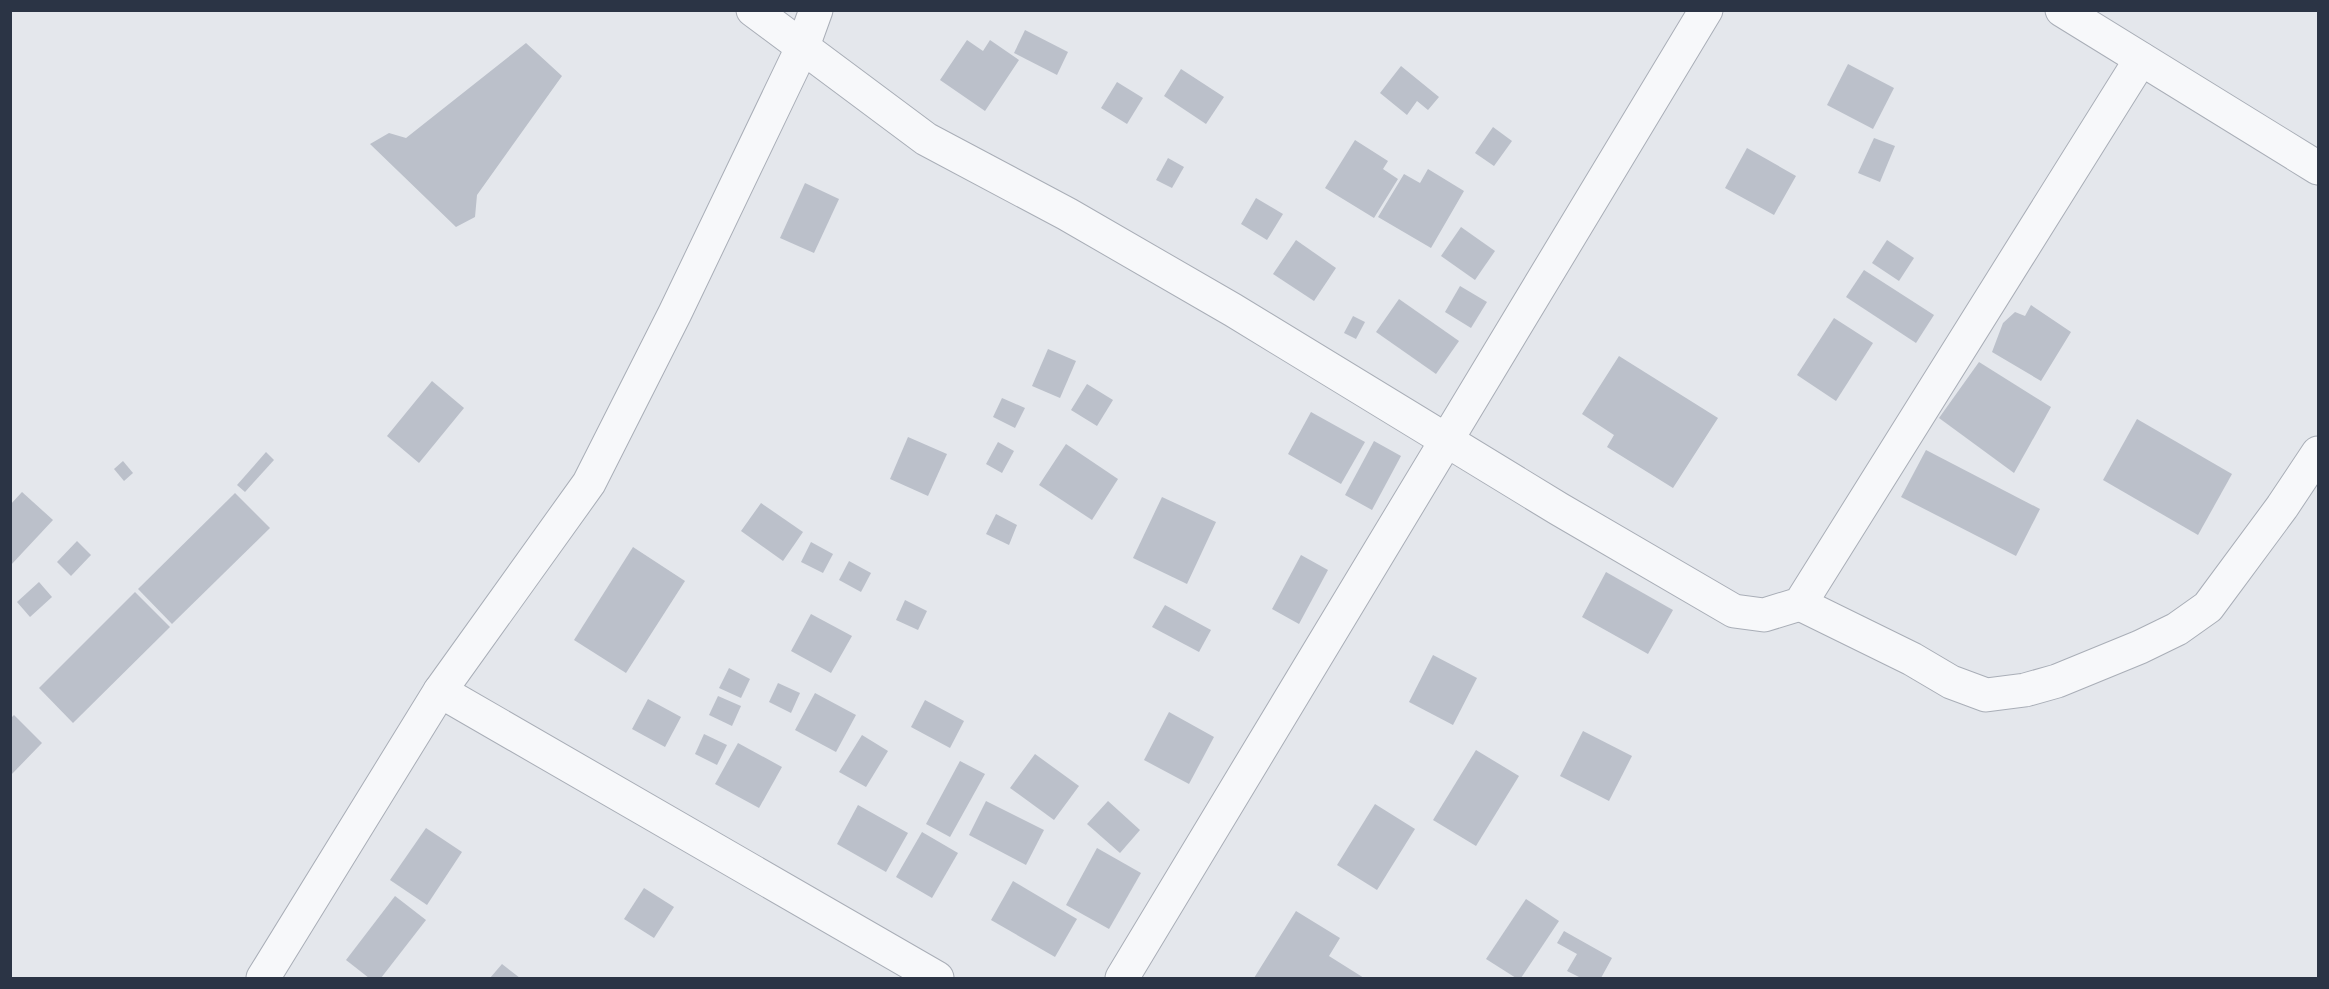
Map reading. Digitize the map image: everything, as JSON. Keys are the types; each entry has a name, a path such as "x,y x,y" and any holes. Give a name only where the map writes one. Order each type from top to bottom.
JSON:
{"street":[{"path":"753,10 926,139 1067,214 1213,298 1559,509 1734,611 1764,615 1800,604 2141,59"},
{"path":"263,978 440,691 589,483 675,313 803,46 816,10"},
{"path":"1122,978 1707,10"},
{"path":"2062,10 2319,168"},
{"path":"1800,604 1912,659 1951,682 1986,695 2025,690 2057,681 2140,647 2177,629 2208,607 2319,453"},
{"path":"440,691 937,978"}],"building":[{"path":"1025,30 1068,52 1057,75 1014,53"},
{"path":"967,40 983,51 990,40 1019,60 985,111 940,80"},
{"path":"526,43 562,76 477,195 475,217 456,227 370,144 389,133 406,138"},
{"path":"1848,64 1894,88 1873,129 1827,105"},
{"path":"1401,66 1439,97 1428,110 1417,101 1407,115 1380,93"},
{"path":"1181,69 1224,97 1206,124 1164,96"},
{"path":"1117,82 1143,98 1127,124 1101,108"},
{"path":"1493,127 1512,141 1494,166 1475,153"},
{"path":"1874,138 1895,146 1880,182 1858,173"},
{"path":"1355,140 1388,161 1383,169 1398,179 1374,218 1325,188"},
{"path":"1747,148 1796,176 1774,215 1725,188"},
{"path":"1168,158 1184,167 1172,188 1156,180"},
{"path":"1428,169 1464,191 1431,248 1378,217 1404,174 1420,183"},
{"path":"805,183 839,199 814,253 780,238"},
{"path":"1256,198 1283,214 1267,240 1241,224"},
{"path":"1461,227 1495,251 1475,280 1441,256"},
{"path":"1296,240 1336,268 1314,301 1273,274"},
{"path":"1887,240 1914,258 1899,281 1872,263"},
{"path":"1864,270 1934,315 1916,343 1846,297"},
{"path":"1460,286 1487,302 1471,328 1445,312"},
{"path":"1399,299 1459,341 1436,374 1376,332"},
{"path":"2031,305 2071,332 2041,381 1992,352 2003,323 2015,312 2025,316"},
{"path":"1353,316 1365,322 1356,339 1344,333"},
{"path":"1834,318 1873,343 1836,401 1797,375"},
{"path":"1048,349 1076,361 1060,398 1032,386"},
{"path":"1619,356 1718,418 1673,488 1607,447 1614,435 1582,414"},
{"path":"1979,362 2051,407 2014,473 1939,418"},
{"path":"432,381 464,408 419,463 387,436"},
{"path":"1087,384 1113,400 1097,426 1071,410"},
{"path":"1002,398 1025,408 1015,428 993,417"},
{"path":"1311,412 1365,442 1341,484 1288,454"},
{"path":"2137,419 2232,474 2198,535 2103,480"},
{"path":"908,437 947,454 928,496 890,479"},
{"path":"1374,441 1401,456 1372,510 1345,495"},
{"path":"998,442 1014,451 1002,473 986,464"},
{"path":"1066,444 1118,479 1092,520 1039,485"},
{"path":"1926,450 2040,509 2016,556 1901,497"},
{"path":"266,452 274,460 245,492 237,485"},
{"path":"123,461 133,473 124,481 114,469"},
{"path":"22,492 53,520 10,566 10,505"},
{"path":"235,493 270,528 172,624 138,589"},
{"path":"1162,497 1216,522 1187,584 1133,558"},
{"path":"761,503 803,532 783,561 741,531"},
{"path":"996,514 1017,525 1009,545 986,534"},
{"path":"77,541 91,555 71,576 57,562"},
{"path":"811,542 833,554 823,573 801,562"},
{"path":"633,547 685,581 626,673 574,640"},
{"path":"1301,555 1328,570 1299,624 1272,609"},
{"path":"849,561 871,573 861,592 839,580"},
{"path":"1606,572 1673,610 1648,654 1582,617"},
{"path":"39,582 52,597 30,617 17,602"},
{"path":"135,592 170,627 73,723 39,688"},
{"path":"905,600 927,611 918,630 896,620"},
{"path":"1165,605 1211,630 1199,652 1152,627"},
{"path":"811,614 852,636 831,673 791,651"},
{"path":"1433,655 1477,678 1453,725 1409,702"},
{"path":"729,668 750,679 741,698 719,688"},
{"path":"778,683 800,693 791,713 769,702"},
{"path":"815,693 856,715 836,752 795,730"},
{"path":"718,696 741,706 732,726 709,715"},
{"path":"648,699 681,717 665,747 632,729"},
{"path":"925,700 964,721 950,748 911,727"},
{"path":"1169,712 1214,737 1189,784 1144,760"},
{"path":"14,715 42,743 10,776 10,719"},
{"path":"1583,731 1632,756 1609,801 1560,776"},
{"path":"704,734 727,745 717,765 695,754"},
{"path":"862,735 888,751 866,787 839,772"},
{"path":"738,743 782,767 759,808 715,784"},
{"path":"1476,750 1519,776 1476,846 1433,820"},
{"path":"1035,754 1079,786 1054,820 1010,788"},
{"path":"960,761 985,774 950,837 926,824"},
{"path":"986,801 1044,830 1026,865 969,835"},
{"path":"1108,801 1140,830 1120,853 1087,824"},
{"path":"1375,804 1415,829 1377,890 1337,865"},
{"path":"858,805 908,833 886,872 837,844"},
{"path":"426,828 462,852 427,905 390,880"},
{"path":"922,832 958,853 932,898 896,877"},
{"path":"1097,848 1141,873 1109,929 1066,905"},
{"path":"1013,881 1077,919 1055,957 991,920"},
{"path":"644,888 674,907 654,938 624,919"},
{"path":"395,896 426,920 381,978 369,978 346,960"},
{"path":"1526,899 1559,921 1521,978 1516,978 1486,959"},
{"path":"1296,911 1340,938 1329,956 1364,978 1254,978"},
{"path":"1564,931 1612,958 1601,978 1581,978 1567,971 1577,954 1557,943"},
{"path":"502,964 520,978 490,978"}]}
